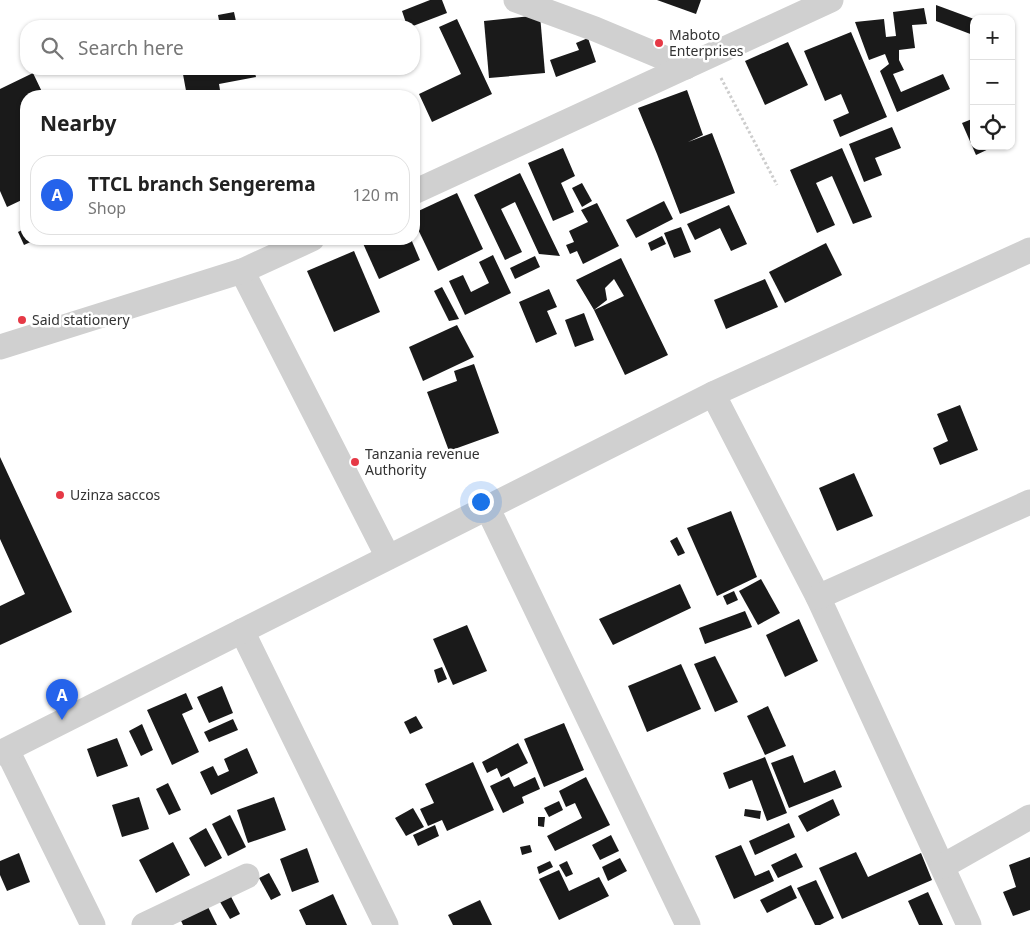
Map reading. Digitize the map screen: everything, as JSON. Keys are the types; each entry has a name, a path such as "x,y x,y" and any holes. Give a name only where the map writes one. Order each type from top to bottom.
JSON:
{"street":[{"path":"516,0 595,29 686,67"},
{"path":"420,189 831,0"},
{"path":"0,347 242,271 299,245"},
{"path":"93,925 4,752 713,394 1030,250"},
{"path":"242,271 388,557"},
{"path":"713,394 818,597 969,925"},
{"path":"818,597 1030,502"},
{"path":"487,508 688,925"},
{"path":"242,631 386,925"},
{"path":"942,866 1030,817"},
{"path":"144,925 247,876"}],"path":[{"path":"709,56 777,185"}],"building":[{"path":"430,0 442,0 447,13 420,23 420,20 405,20 402,11"},
{"path":"657,0 701,0 696,14"},
{"path":"936,5 970,18 970,34 936,21"},
{"path":"924,8 927,24 912,25 915,48 899,50 899,60 904,70 893,74 901,92 943,74 950,89 897,112 880,71 889,64 885,54 869,60 855,22 884,19 886,37 896,36 893,12"},
{"path":"234,12 236,20 219,20 218,15"},
{"path":"540,15 545,73 489,78 484,21"},
{"path":"457,19 492,94 432,122 420,94 461,74 439,27"},
{"path":"851,32 887,117 840,137 833,120 849,113 841,94 825,101 804,51"},
{"path":"588,38 596,62 556,77 550,60 579,50 576,43"},
{"path":"788,42 808,85 765,105 745,61"},
{"path":"29,75 34,75 41,90 20,90 20,201 7,207 0,191 0,89"},
{"path":"183,75 256,75 256,77 219,84 220,90 186,90"},
{"path":"687,90 703,135 688,142 712,133 735,193 680,214 638,108"},
{"path":"970,120 970,141 962,123"},
{"path":"892,127 901,148 875,158 882,175 864,182 849,144"},
{"path":"563,148 575,176 561,183 574,212 553,221 528,163"},
{"path":"842,148 872,217 853,224 832,176 816,183 835,225 817,233 790,170"},
{"path":"974,150 987,150 976,155"},
{"path":"520,173 560,256 539,254 515,202 501,209 522,252 505,260 474,195"},
{"path":"582,183 592,201 582,207 572,188"},
{"path":"457,193 483,249 438,271 420,234 420,210"},
{"path":"664,201 673,219 636,238 626,220"},
{"path":"597,203 619,246 583,264 577,251 570,254 566,245 574,242 569,231 588,222 581,210"},
{"path":"729,205 747,244 731,251 720,228 695,240 687,224"},
{"path":"681,227 691,252 674,258 664,233"},
{"path":"662,236 666,244 651,251 648,243"},
{"path":"826,243 842,275 785,303 769,272"},
{"path":"364,245 414,245 420,260 379,279"},
{"path":"354,251 380,312 334,332 307,271"},
{"path":"493,255 511,293 465,315 449,281 463,275 471,292 489,283 479,262"},
{"path":"535,256 540,267 515,279 510,268"},
{"path":"621,258 668,355 625,375 594,310 576,280","holes":["614,279 624,296 594,310 607,300 605,288"]},
{"path":"765,279 778,307 726,329 714,300"},
{"path":"442,287 459,319 449,321 434,291"},
{"path":"549,289 557,307 547,311 557,334 536,343 519,302"},
{"path":"584,313 594,340 575,347 565,320"},
{"path":"457,325 474,357 423,381 409,347"},
{"path":"474,364 499,433 449,451 427,392 457,381 454,371"},
{"path":"960,405 978,450 940,465 933,448 948,441 937,414"},
{"path":"0,457 72,612 0,645 0,606 25,594 0,539"},
{"path":"854,473 873,516 837,531 819,488"},
{"path":"731,511 757,577 717,596 687,528"},
{"path":"677,537 685,553 678,556 670,541"},
{"path":"761,579 780,613 758,625 739,591"},
{"path":"680,584 691,608 613,645 599,619"},
{"path":"734,591 738,600 727,605 723,596"},
{"path":"745,611 752,627 705,644 699,628"},
{"path":"799,619 818,661 785,677 766,635"},
{"path":"467,625 487,671 453,685 433,639"},
{"path":"715,656 738,702 715,712 694,664"},
{"path":"681,664 701,709 647,732 628,686"},
{"path":"442,667 447,679 438,683 434,670"},
{"path":"222,686 233,713 209,723 197,697"},
{"path":"186,693 193,709 182,714 199,752 172,765 147,710"},
{"path":"768,706 786,746 765,755 747,716"},
{"path":"416,716 423,728 410,734 404,722"},
{"path":"233,719 238,730 209,742 204,732"},
{"path":"564,723 584,770 544,787 524,739"},
{"path":"142,724 153,750 141,756 129,731"},
{"path":"117,738 128,766 97,777 87,749"},
{"path":"518,743 528,763 501,777 497,768 487,773 482,762"},
{"path":"247,748 258,773 211,795 200,772 213,766 218,776 229,771 224,759"},
{"path":"793,755 804,783 835,770 842,787 789,808 771,763"},
{"path":"765,757 787,813 767,821 752,780 729,789 723,773"},
{"path":"473,762 494,810 447,831 442,820 428,826 420,809 434,803 425,784"},
{"path":"509,777 514,787 535,777 540,789 522,797 524,803 503,813 490,786"},
{"path":"586,777 610,825 555,851 547,836 582,818 575,803 566,807 559,791"},
{"path":"168,783 181,810 169,815 156,789"},
{"path":"139,797 149,829 122,837 112,805"},
{"path":"274,797 286,830 248,843 237,810"},
{"path":"833,799 840,815 807,832 798,816"},
{"path":"559,801 563,810 549,817 544,808"},
{"path":"413,808 424,827 406,836 395,818"},
{"path":"745,809 761,811 760,819 744,816"},
{"path":"230,815 246,847 228,856 212,824"},
{"path":"538,817 545,817 544,827 538,826"},
{"path":"789,823 795,837 755,855 749,841"},
{"path":"435,825 439,836 418,846 413,835"},
{"path":"206,828 222,858 205,867 189,838"},
{"path":"611,835 619,851 600,860 592,845"},
{"path":"173,842 190,875 156,893 139,860"},
{"path":"530,845 532,852 522,855 520,847"},
{"path":"741,845 755,876 769,870 774,881 734,899 715,856"},
{"path":"307,848 319,882 292,892 280,859"},
{"path":"856,852 868,877 921,853 932,880 842,919 819,868"},
{"path":"19,853 30,882 7,891 0,875 0,861"},
{"path":"796,853 803,867 778,878 771,865"},
{"path":"1030,857 1030,910 1013,916 1003,892 1016,887 1009,865"},
{"path":"620,858 627,871 608,881 602,867"},
{"path":"550,861 553,867 539,874 537,867"},
{"path":"567,861 573,874 566,877 559,865"},
{"path":"559,870 569,891 599,877 609,896 559,920 539,879"},
{"path":"269,873 281,895 271,900 259,878"},
{"path":"816,880 834,918 820,925 815,925 797,888"},
{"path":"791,885 797,898 767,913 760,900"},
{"path":"227,889 240,914 230,919 216,895"},
{"path":"928,892 943,925 919,925 908,901"},
{"path":"333,894 347,925 306,925 299,910"},
{"path":"204,899 217,925 183,925 177,912"},
{"path":"480,900 492,925 453,925 448,915"}],"place":[{"name":"Maboto Enterprises","path":"659,43"},
{"name":"Said stationery","path":"22,320"},
{"name":"Tanzania revenue Authority","path":"355,462"},
{"name":"Uzinza saccos","path":"60,495"},
{"name":"TTCL branch Sengerema","path":"62,720"}]}
